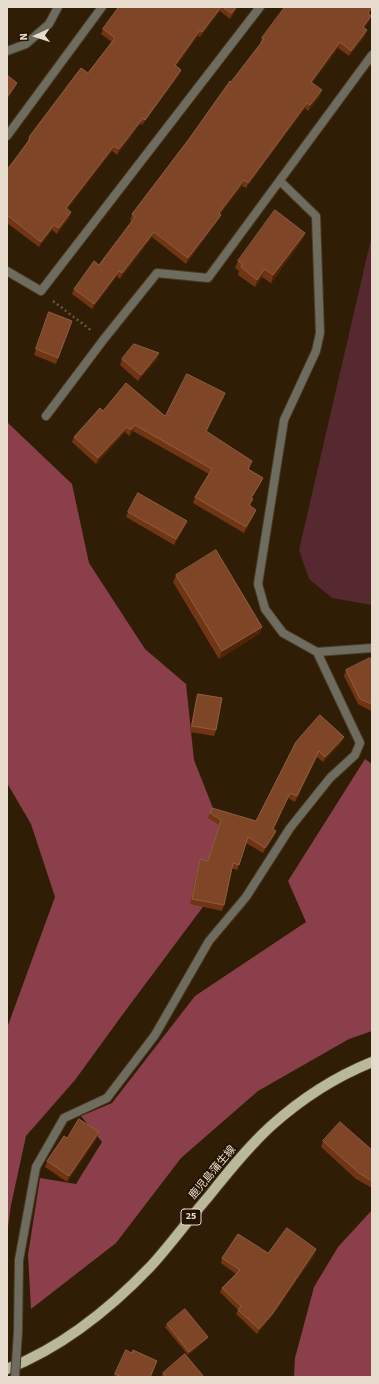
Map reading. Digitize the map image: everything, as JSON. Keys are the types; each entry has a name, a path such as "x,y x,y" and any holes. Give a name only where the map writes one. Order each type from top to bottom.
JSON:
{"main road":[{"name":"鹿児島蒲生線","path":"7,1369 20,1364 60,1343 102,1313 129,1289 152,1265 239,1159 270,1127 302,1100 314,1092 355,1069 372,1062"}],"street":[{"path":"7,51 26,44 49,24 58,7"},
{"path":"7,136 102,7"},
{"path":"7,272 41,291 260,7"},
{"path":"46,416 104,339 157,273 208,278 372,55"},
{"path":"280,181 316,216 320,333 316,351 284,420 258,584 265,609 283,633 317,652 372,648"},
{"path":"15,1377 18,1332 19,1260 36,1167 64,1118 107,1098 155,1035 209,941 246,897 290,828 330,778 355,755 360,743 317,652"}],"path":[{"path":"41,291 104,339"}],"shaded area":[{"path":"371,239 372,605 332,598 309,579 299,550"},
{"path":"7,422 72,484 89,563 145,649 186,684 194,760 222,831 226,876 75,1080 26,1136 11,1205 7,1234 7,1028 55,897 31,824 7,783"},
{"path":"365,759 372,764 372,1031 349,1039 258,1091 181,1158 116,1243 31,1309 28,1255 40,1178 76,1184 102,1142 81,1116 112,1103 195,996 306,922 288,881"},
{"path":"372,1210 372,1377 294,1377 295,1358 314,1287 338,1247"}],"building":[{"path":"119,7 221,7 202,32 200,30 175,65 181,70 145,120 143,118 119,149 114,146 66,208 71,212 59,228 54,225 41,242 7,215 7,170 30,139 29,137 81,68 88,73 115,38 103,29"},
{"path":"223,7 236,7 232,13"},
{"path":"285,7 372,7 368,13 371,16 363,27 367,30 351,51 340,42 311,82 322,90 310,105 307,103 248,183 244,180 219,213 221,215 188,258 154,232 122,273 119,271 94,304 74,289 94,261 99,265 135,217 132,214 189,139 230,81 231,82 264,39 262,38"},
{"path":"7,75 17,83 7,97"},
{"path":"275,210 305,233 273,275 265,269 257,280 241,267 242,264 238,261"},
{"path":"49,312 72,321 58,358 36,349"},
{"path":"134,344 159,353 141,375 122,359"},
{"path":"187,374 225,393 206,431 252,461 248,469 263,478 251,498 253,499 249,505 256,510 246,527 195,497 212,469 135,425 131,430 127,427 98,458 74,437 100,408 103,411 126,383 165,416"},
{"path":"138,493 187,521 176,539 128,512"},
{"path":"216,550 262,627 222,651 176,575"},
{"path":"370,658 372,662 372,704 360,699 346,670"},
{"path":"198,694 222,698 216,730 192,726"},
{"path":"320,715 344,737 325,757 319,751 297,796 290,793 273,829 276,831 265,848 248,837 239,865 233,863 224,905 192,899 200,859 208,861 221,820 210,813 212,808 256,821 296,742"},
{"path":"79,1119 99,1132 69,1176 47,1161 64,1136 67,1138"},
{"path":"340,1122 372,1150 372,1181 359,1173 323,1141"},
{"path":"287,1228 316,1249 273,1313 259,1329 238,1310 241,1306 222,1288 240,1270 222,1258 238,1234 268,1253"},
{"path":"185,1309 208,1337 189,1352 167,1324"},
{"path":"126,1350 132,1353 133,1350 157,1361 150,1377 122,1377 115,1374"},
{"path":"185,1354 204,1377 166,1377 163,1373"}]}
